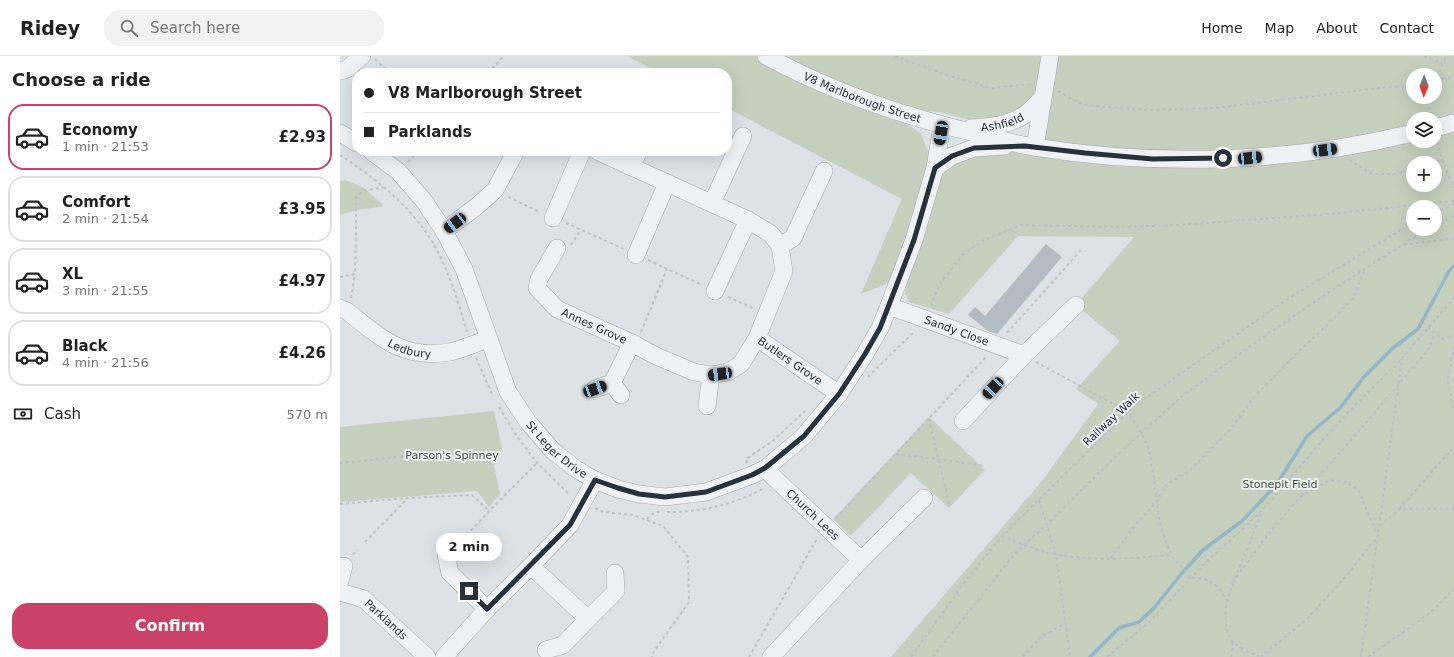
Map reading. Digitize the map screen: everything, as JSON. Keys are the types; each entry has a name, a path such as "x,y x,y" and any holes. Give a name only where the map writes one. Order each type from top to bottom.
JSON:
{"street":[{"name":"V8 Marlborough Street","path":"766,56 789,68 885,108 949,127 1030,146 1085,153 1153,159 1250,158 1343,148 1406,135"},
{"name":"Ashfield","path":"1030,146 1044,91 1050,56"},
{"path":"340,71 347,69 368,57"},
{"name":"Ashfield","path":"949,127 992,126 1011,122 1026,113 1044,91"},
{"path":"1442,130 1454,123"},
{"name":"St Leger Drive","path":"378,156 399,172 424,200 444,231 464,269 508,392 528,422 553,451 576,469 595,480 632,492 665,497 706,492 758,472 804,436 839,394 880,328 914,240 935,168 949,127"},
{"path":"340,133 352,140"},
{"path":"712,203 743,136"},
{"path":"935,168 952,156 974,148 1030,146"},
{"path":"444,231 495,190 513,156"},
{"path":"553,218 580,156"},
{"path":"607,156 748,220 771,234 780,246 793,238 824,171"},
{"path":"631,167 636,156"},
{"path":"636,255 667,183"},
{"path":"715,290 748,220"},
{"name":"Butlers Grove","path":"780,246 784,271 757,338 839,394"},
{"name":"Annes Grove","path":"557,248 539,279 537,288 557,308 633,343 656,356 694,372 711,375 728,372 741,364 757,338"},
{"path":"963,421 1024,355 1076,305"},
{"name":"Sandy Close","path":"889,306 1024,355"},
{"name":"Ledbury","path":"344,310 389,343 421,354 451,351 488,339"},
{"name":"Annes Grove","path":"595,389 617,389 633,343"},
{"path":"707,406 711,375"},
{"name":"Church Lees","path":"758,472 827,528 861,560"},
{"path":"444,657 487,609 570,525 595,480"},
{"path":"771,657 861,560 924,498"},
{"path":"446,555 450,573 487,609"},
{"path":"531,566 588,619"},
{"path":"546,650 563,645 616,591 615,573"},
{"name":"Parklands","path":"340,592 364,599 427,657"}],"path":[{"path":"493,68 504,56"},
{"path":"895,56 934,71 991,88 1044,91 1083,105 1147,110 1214,108 1406,87"},
{"path":"1424,56 1442,63"},
{"path":"1440,68 1446,56"},
{"path":"368,57 382,68"},
{"path":"1442,79 1454,76"},
{"path":"1343,148 1350,161 1372,174 1395,174 1406,171"},
{"path":"340,155 384,187 362,191 356,198 355,274 344,310"},
{"path":"1442,160 1454,188"},
{"path":"1442,209 1454,202"},
{"path":"864,382 915,331 921,317 930,306 939,285 964,253 984,240 1021,225 1119,227 1179,225 1329,214 1454,202"},
{"path":"1442,222 1454,216"},
{"name":"Railway Walk","path":"911,657 964,583 1002,536 1133,407 1286,300 1406,228"},
{"path":"933,657 1016,552 1180,398 1256,342 1364,269 1418,236"},
{"path":"1401,246 1454,238"},
{"path":"749,657 816,539 997,345 1082,249"},
{"path":"633,343 643,328 667,269"},
{"path":"1111,558 1137,523 1157,500 1166,485 1189,471 1229,431 1254,397 1354,297 1364,269"},
{"path":"340,277 355,274"},
{"path":"1107,657 1147,624 1209,559 1262,510 1326,436 1402,358 1454,298"},
{"path":"1428,327 1442,339 1454,336"},
{"path":"1233,582 1270,532 1428,350 1435,333"},
{"path":"1454,346 1448,380 1453,398 1454,412"},
{"path":"1024,355 1128,412 1149,449 1159,520 1171,555 1191,578 1202,578 1212,582 1220,590 1228,604"},
{"path":"1361,657 1402,358"},
{"path":"762,490 758,472 747,464 746,459 774,440 805,411"},
{"path":"928,419 949,504"},
{"path":"1379,527 1399,509 1454,447"},
{"path":"340,463 447,452 494,465"},
{"path":"896,454 985,466"},
{"path":"467,535 488,511 537,463"},
{"path":"1300,497 1330,480 1347,482 1358,490 1378,536"},
{"path":"340,504 408,498 472,495 488,511"},
{"path":"365,542 408,498"},
{"path":"1038,499 1056,554 1070,657"},
{"path":"1399,509 1454,509"},
{"path":"1262,510 1230,590 1226,618 1228,632 1233,641 1249,652 1260,657 1308,618 1346,576 1378,536"},
{"path":"1002,536 1045,551 1077,557 1129,559 1171,555"},
{"path":"1368,657 1430,613 1454,589"},
{"path":"1023,657 1041,637 1065,623"},
{"path":"1232,657 1233,641"}],"green space":[{"name":"Stonepit Field","path":"627,56 1454,56 1454,657 891,657 1042,481 1098,404 1076,389 1120,341 1076,305 1134,237 1018,236 949,314 909,302 905,293 913,241 891,282 861,294 902,199 732,111 732,68 650,68","holes":["1042,99 1025,145 952,156 935,168 921,134 885,108 940,112 970,120 1011,121"]},
{"path":"345,180 364,188 384,206 358,210 340,215 340,181"},
{"name":"Parson's Spinney","path":"494,411 502,449 494,465 500,494 489,507 477,491 340,502 340,427"},
{"path":"929,417 985,470 949,508 911,473 851,536 833,519"}],"building":[{"path":"1046,244 1062,257 997,334 988,331 968,315 975,307 985,316"}],"waterway":[{"path":"1090,657 1119,628 1139,622 1154,608 1203,550 1242,521 1277,484 1307,436 1340,408 1364,377 1392,349 1418,329 1449,271 1454,266"}],"route":[{"path":"469,591 487,609 570,525 595,480 639,494 665,497 706,492 752,475 765,468 804,436 839,394 880,328 914,240 935,168 952,156 974,148 1025,146 1153,159 1223,158"}]}
